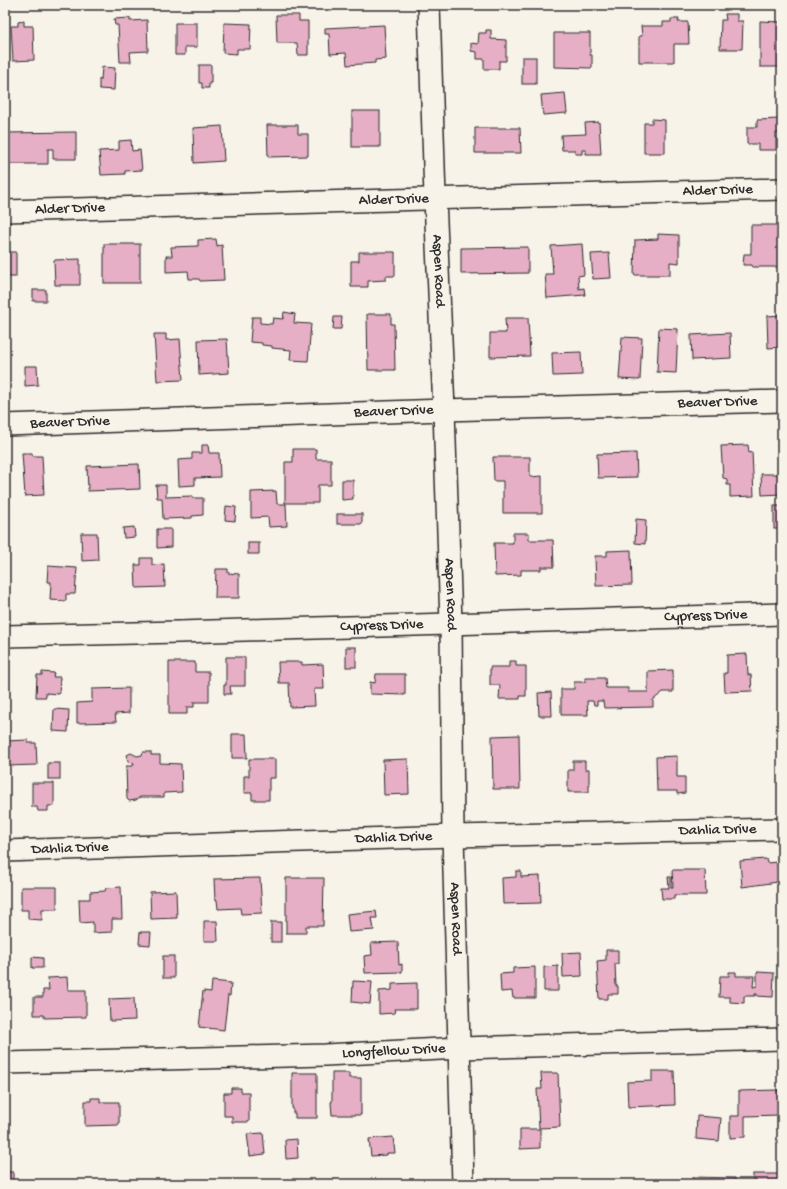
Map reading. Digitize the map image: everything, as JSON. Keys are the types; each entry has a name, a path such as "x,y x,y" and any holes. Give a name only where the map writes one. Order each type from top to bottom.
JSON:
{"street":[{"name":"Aspen Road","path":"429,5 451,624 453,836 463,1184"},
{"name":"Alder Drive","path":"5,211 782,189"},
{"name":"Beaver Drive","path":"5,425 444,410 782,401"},
{"name":"Cypress Drive","path":"5,636 782,614"},
{"name":"Dahlia Drive","path":"5,851 453,836 782,829"},
{"name":"Longfellow Drive","path":"5,1063 325,1055 460,1048 782,1039"}],"building":[{"path":"725,14 737,14 737,21 743,21 742,49 720,49 721,20 726,20"},
{"path":"276,15 299,15 299,21 308,21 308,55 298,55 297,43 277,43"},
{"path":"130,18 130,21 147,20 148,51 130,52 131,62 120,62 118,25 115,25 114,19"},
{"path":"671,19 679,19 678,22 688,22 689,44 674,44 674,62 639,62 639,36 642,36 641,26 663,26 663,22 671,22"},
{"path":"24,21 24,26 33,26 34,60 13,61 11,26 18,26 18,22"},
{"path":"760,21 780,22 779,67 760,67"},
{"path":"175,23 197,23 197,47 185,47 185,55 175,55"},
{"path":"224,23 251,24 250,49 237,49 237,54 223,53"},
{"path":"384,25 386,59 375,60 375,63 347,65 346,53 330,54 329,34 325,34 325,28"},
{"path":"486,30 491,30 491,39 506,40 506,61 499,61 499,69 484,69 484,59 477,59 477,52 471,51 471,43 478,44 479,33 486,33"},
{"path":"554,33 590,33 590,55 592,55 592,68 554,67"},
{"path":"522,57 536,57 536,84 522,84"},
{"path":"199,65 211,65 211,83 209,83 209,88 202,88 202,83 199,83"},
{"path":"102,67 115,68 114,90 99,89 99,79 101,80"},
{"path":"565,93 567,113 543,115 541,95"},
{"path":"352,111 380,111 380,147 352,147"},
{"path":"652,119 665,120 665,153 644,153 644,123 652,123"},
{"path":"780,119 780,133 776,133 776,150 758,150 758,144 747,144 747,127 757,127 757,120"},
{"path":"599,122 601,154 586,154 586,150 582,150 582,154 575,154 575,150 562,150 561,135 586,134 585,123"},
{"path":"267,125 298,125 298,134 308,134 308,156 268,157"},
{"path":"222,126 224,161 194,163 193,128"},
{"path":"475,128 520,128 521,153 475,153"},
{"path":"76,132 76,159 53,159 53,149 48,149 48,164 6,164 5,133"},
{"path":"131,140 132,151 140,150 142,170 125,171 125,174 101,175 99,151 119,150 119,141"},
{"path":"751,225 779,225 779,267 752,267 752,265 743,265 744,254 751,254"},
{"path":"658,234 679,235 679,263 670,262 670,275 634,275 635,240 658,239"},
{"path":"216,239 217,246 222,245 224,280 200,281 199,279 189,279 188,271 166,272 166,256 172,256 171,247 198,246 198,240"},
{"path":"104,244 140,244 140,283 104,283"},
{"path":"582,244 584,275 578,276 579,289 584,288 585,295 547,298 545,274 553,274 551,246"},
{"path":"528,247 528,273 461,274 461,248"},
{"path":"5,252 16,252 16,277 5,277"},
{"path":"359,252 395,252 395,276 386,276 386,280 368,281 368,287 351,287 351,261 359,261"},
{"path":"609,253 611,278 593,279 591,254"},
{"path":"80,259 80,285 55,285 54,260"},
{"path":"33,290 46,290 46,301 33,301"},
{"path":"284,312 295,314 294,323 311,324 308,361 290,360 291,350 272,348 272,346 262,345 262,343 250,342 252,317 260,317 260,323 272,324 273,318 283,319"},
{"path":"367,314 391,314 391,324 394,324 395,370 368,370"},
{"path":"781,315 782,347 768,348 767,316"},
{"path":"334,317 342,317 341,329 333,329"},
{"path":"505,318 528,318 530,356 490,357 490,333 506,333"},
{"path":"659,328 678,329 676,373 657,372"},
{"path":"730,333 731,358 692,360 691,335"},
{"path":"154,334 166,334 166,340 180,339 183,380 157,381"},
{"path":"622,337 642,338 640,380 619,379"},
{"path":"227,339 229,373 199,375 198,340"},
{"path":"581,352 582,375 553,376 552,353"},
{"path":"25,366 37,366 38,385 25,386"},
{"path":"202,445 208,445 209,453 219,453 220,477 195,478 195,485 179,486 178,460 192,459 192,453 202,453"},
{"path":"748,445 749,453 752,452 754,496 730,497 730,485 727,485 727,479 723,478 721,446"},
{"path":"293,449 316,449 316,459 331,459 331,485 318,485 318,503 285,503 285,462 293,462"},
{"path":"22,453 32,453 33,456 42,456 44,495 25,496"},
{"path":"636,453 637,477 598,478 597,454"},
{"path":"493,457 530,457 530,477 542,476 542,513 503,513 503,481 494,481"},
{"path":"139,464 140,489 88,491 87,466"},
{"path":"761,474 780,474 781,494 762,495"},
{"path":"342,480 353,480 353,499 342,500"},
{"path":"156,485 166,485 166,497 192,496 192,498 203,498 203,515 192,516 192,518 163,519 162,498 157,498"},
{"path":"276,491 277,504 286,504 287,526 269,527 268,517 251,518 251,492"},
{"path":"226,506 236,507 235,521 225,520"},
{"path":"774,506 782,506 782,529 774,529"},
{"path":"337,514 362,514 362,524 337,524"},
{"path":"636,519 646,520 645,544 635,543"},
{"path":"134,527 135,537 124,538 123,528"},
{"path":"157,529 171,529 171,547 157,548"},
{"path":"81,533 97,533 98,560 82,561"},
{"path":"513,533 529,533 529,540 553,540 554,567 541,567 541,570 521,570 521,575 495,576 494,543 513,543"},
{"path":"248,543 259,543 259,554 248,554"},
{"path":"631,550 632,585 596,586 595,556 607,556 607,551"},
{"path":"141,558 152,558 152,565 164,564 165,587 136,588 135,565 141,565"},
{"path":"48,566 77,568 75,594 66,594 66,601 50,600 51,582 47,582"},
{"path":"216,569 228,569 228,573 239,574 239,598 215,598"},
{"path":"346,647 356,647 356,667 346,667"},
{"path":"747,654 748,675 751,675 752,691 725,692 724,673 727,673 727,655"},
{"path":"226,657 245,657 245,686 230,686 231,694 224,694 224,685 226,685"},
{"path":"509,661 516,661 516,666 526,666 526,696 520,696 520,699 499,699 500,685 490,685 490,667 509,667"},
{"path":"169,662 195,662 195,672 209,672 209,702 194,702 194,707 187,707 187,714 169,714"},
{"path":"278,662 302,662 302,665 323,664 324,689 314,689 315,706 290,707 289,683 279,683"},
{"path":"673,670 673,692 663,692 653,700 653,707 604,708 603,701 597,701 597,705 594,705 593,701 587,701 588,715 561,715 561,689 574,689 574,682 585,682 585,678 605,678 606,688 628,688 628,692 648,692 648,671"},
{"path":"42,672 54,673 53,677 60,677 59,694 46,693 46,697 36,697 37,675 42,675"},
{"path":"376,674 405,674 405,695 370,694 370,682 375,683"},
{"path":"129,688 129,713 115,714 116,722 77,723 77,703 92,702 92,689"},
{"path":"551,692 552,716 539,716 538,693"},
{"path":"54,709 69,710 68,732 53,731"},
{"path":"232,734 246,734 247,758 232,758"},
{"path":"519,735 520,789 493,789 492,736"},
{"path":"28,740 28,743 36,743 37,765 5,766 5,741"},
{"path":"143,752 151,752 151,755 160,755 160,763 181,764 182,792 164,793 164,797 140,797 136,800 129,801 127,799 126,766 133,766 134,763 128,762 127,755 131,753 137,756 142,755"},
{"path":"677,756 677,777 685,777 685,793 677,794 677,791 657,791 656,757"},
{"path":"249,759 275,759 275,778 269,778 269,800 252,800 252,793 244,793 244,776 249,776"},
{"path":"408,759 409,794 384,795 383,760"},
{"path":"573,761 585,761 585,769 589,769 589,792 568,792 568,770 573,770"},
{"path":"48,763 60,763 60,779 48,779"},
{"path":"32,783 54,783 54,806 48,806 48,811 38,811 37,807 32,807"},
{"path":"766,859 767,863 777,862 778,882 742,887 740,861"},
{"path":"672,870 705,870 706,895 674,895 674,899 662,899 661,888 669,888 668,877 671,877 671,887 673,887"},
{"path":"516,871 521,871 521,877 540,876 541,903 503,904 502,878 516,877"},
{"path":"260,878 262,913 241,914 240,908 218,909 217,900 215,900 214,879"},
{"path":"286,878 324,878 323,926 306,926 306,933 286,933"},
{"path":"21,887 57,887 57,909 42,909 42,920 28,919 28,910 21,910"},
{"path":"121,887 122,919 112,919 112,932 93,933 93,922 80,923 79,899 90,899 90,892 105,891 106,888"},
{"path":"176,891 177,918 151,919 150,892"},
{"path":"376,911 377,918 372,918 374,930 349,932 347,914"},
{"path":"204,921 217,921 218,941 204,941"},
{"path":"271,922 281,922 281,942 271,942"},
{"path":"140,932 151,932 150,945 139,944"},
{"path":"398,942 399,965 402,964 402,972 365,973 364,956 372,955 371,943"},
{"path":"606,950 618,950 618,964 615,964 618,994 608,994 608,999 599,999 597,961 606,960"},
{"path":"778,950 782,950 782,992 780,992"},
{"path":"581,952 582,976 563,977 562,953"},
{"path":"163,956 174,956 174,978 163,978"},
{"path":"32,957 43,958 43,968 32,968"},
{"path":"558,966 558,991 544,991 544,967"},
{"path":"535,967 535,998 513,998 512,991 501,992 500,974 513,973 513,968"},
{"path":"729,972 736,972 736,976 754,976 753,987 757,986 757,972 774,973 773,997 757,996 757,994 755,994 755,996 744,996 744,1003 730,1002 730,997 719,997 720,976 729,976"},
{"path":"67,977 68,990 86,990 86,1017 44,1018 44,1015 34,1015 34,997 43,997 43,990 49,990 48,978"},
{"path":"212,981 231,983 224,1030 199,1027 203,991 211,992"},
{"path":"353,981 372,982 370,1004 352,1002"},
{"path":"417,983 417,1009 394,1009 395,1013 379,1014 379,991 392,990 392,984"},
{"path":"134,998 135,1020 110,1021 109,999"},
{"path":"652,1071 674,1071 675,1105 628,1107 627,1082 652,1081"},
{"path":"292,1073 317,1073 317,1118 295,1118 295,1113 293,1113 292,1108"},
{"path":"332,1073 349,1073 349,1078 361,1078 361,1115 332,1115"},
{"path":"541,1073 558,1073 560,1127 539,1128 537,1089 542,1089"},
{"path":"231,1088 241,1088 241,1092 249,1092 249,1122 232,1122 232,1116 224,1116 224,1093 231,1093"},
{"path":"778,1090 779,1115 745,1116 745,1137 730,1138 730,1116 739,1116 739,1091"},
{"path":"91,1098 100,1098 100,1102 119,1102 119,1125 85,1126 85,1101 91,1101"},
{"path":"697,1116 721,1118 719,1141 696,1139"},
{"path":"520,1129 540,1129 540,1148 520,1149"},
{"path":"263,1133 265,1154 250,1156 247,1134"},
{"path":"393,1137 395,1153 371,1156 369,1139"},
{"path":"297,1139 298,1158 286,1159 285,1140"},
{"path":"5,1172 13,1172 13,1184 5,1184"},
{"path":"753,1174 782,1174 782,1184 753,1184"},
{"path":"693,1177 735,1178 735,1184 693,1184"}]}
